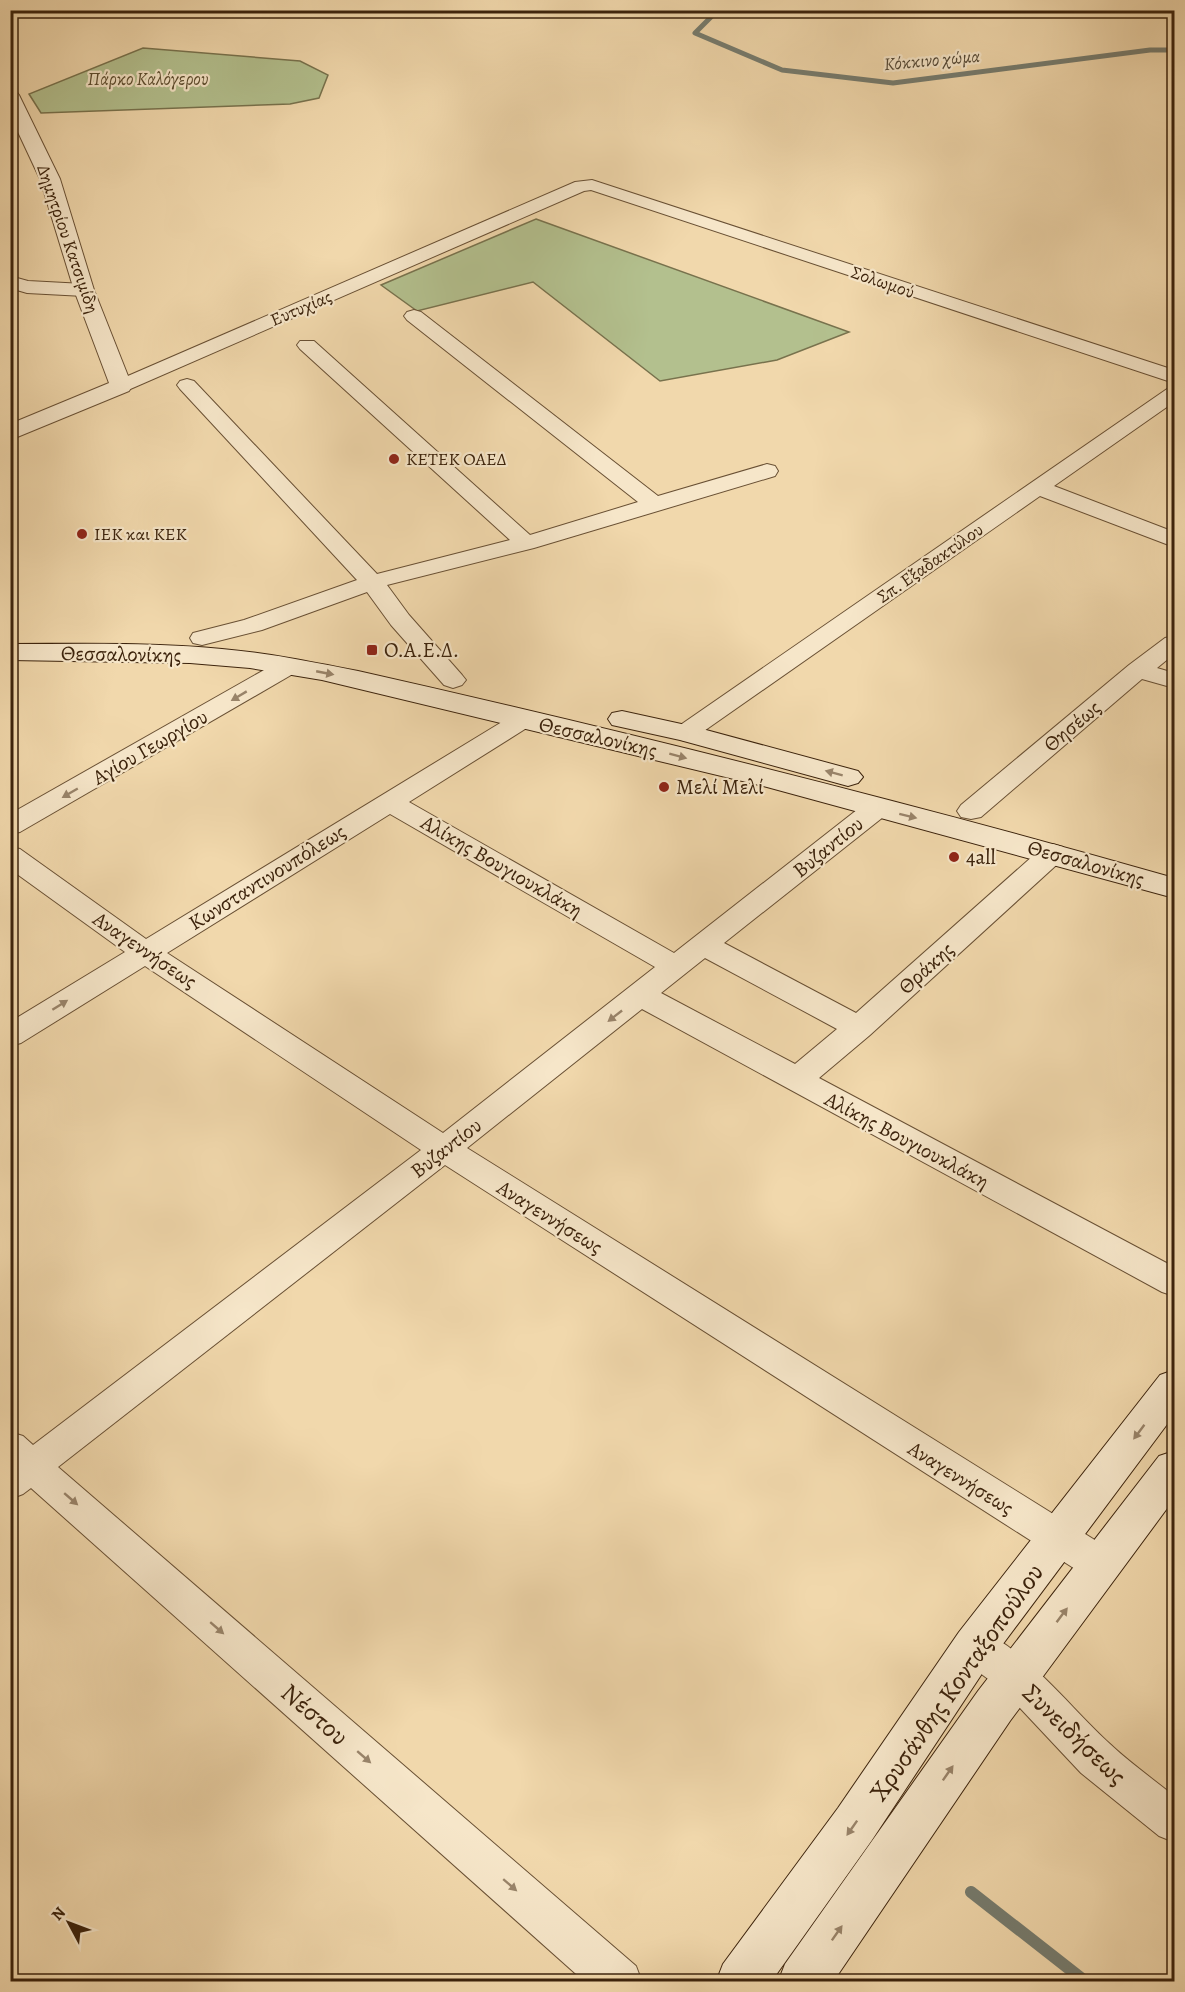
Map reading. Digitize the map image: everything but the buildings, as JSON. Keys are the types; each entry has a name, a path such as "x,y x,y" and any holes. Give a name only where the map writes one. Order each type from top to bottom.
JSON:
{"main road":[{"name":"Δημητρίου Κατσιμίδη","path":"10,95 17,123 51,178 84,290 121,386"},
{"name":"Ευτυχίας","path":"10,434 121,386"},
{"name":"Θεσσαλονίκης","path":"10,632 202,638 306,649 685,733 1174,865"},
{"name":"Θεσσαλονίκης","path":"10,652 211,656 289,666 380,684 657,750 1053,853 1174,888"},
{"name":"Χρυσάνθης Κονταξοπούλου","path":"741,1982 855,1824 975,1646 1174,1386"},
{"name":"Χρυσάνθης Κονταξοπούλου","path":"803,1982 1017,1677 1174,1468"}],"street":[{"name":"Σολωμού","path":"592,185 1174,377"},
{"name":"Ευτυχίας","path":"121,386 581,186 592,185"},
{"path":"10,282 27,287 84,290"},
{"path":"414,316 656,505"},
{"path":"307,345 526,543"},
{"path":"187,385 372,582 399,620 453,680"},
{"name":"Σπ. Εξαδακτύλου","path":"685,733 1174,393"},
{"path":"202,638 253,625 372,582 526,543 767,471"},
{"path":"1038,488 1174,540"},
{"name":"Θησέως","path":"971,811 1138,670 1174,643"},
{"name":"Αγίου Γεωργίου","path":"10,826 289,666"},
{"path":"1138,670 1174,681"},
{"name":"Κωνσταντινουπόλεως","path":"10,1036 524,720"},
{"name":"Αλίκης Βουγιουκλάκη","path":"389,801 677,967"},
{"name":"Βυζαντίου","path":"18,1465 444,1149 877,808"},
{"name":"Θράκης","path":"796,1080 859,1028 1053,853"},
{"name":"Αναγεννήσεως","path":"10,855 145,952 444,1149 1100,1564"},
{"path":"704,945 859,1028"},
{"name":"Αλίκης Βουγιουκλάκη","path":"641,995 1174,1283"},
{"name":"Νέστου","path":"18,1465 620,1982"},
{"name":"Συνειδήσεως","path":"975,1646 1017,1677 1096,1759 1174,1822"}],"green space":[{"name":"Πάρκο Καλόγερου","path":"143,48 300,61 328,75 319,98 290,104 41,113 29,94"},
{"path":"536,219 849,332 777,360 660,381 533,282 417,311 381,285"}],"waterway":[{"name":"Κόκκινο χώμα","path":"718,10 695,33 782,70 893,83 1150,50 1174,50"},
{"path":"971,1892 1086,1982"}],"place":[{"name":"ΚΕΤΕΚ ΟΑΕΔ","path":"394,459"},
{"name":"ΙΕΚ και ΚΕΚ","path":"82,534"},
{"name":"Ο.Α.Ε.Δ.","path":"372,650"},
{"name":"Μελί Μελί","path":"664,787"},
{"name":"4all","path":"954,857"}]}
